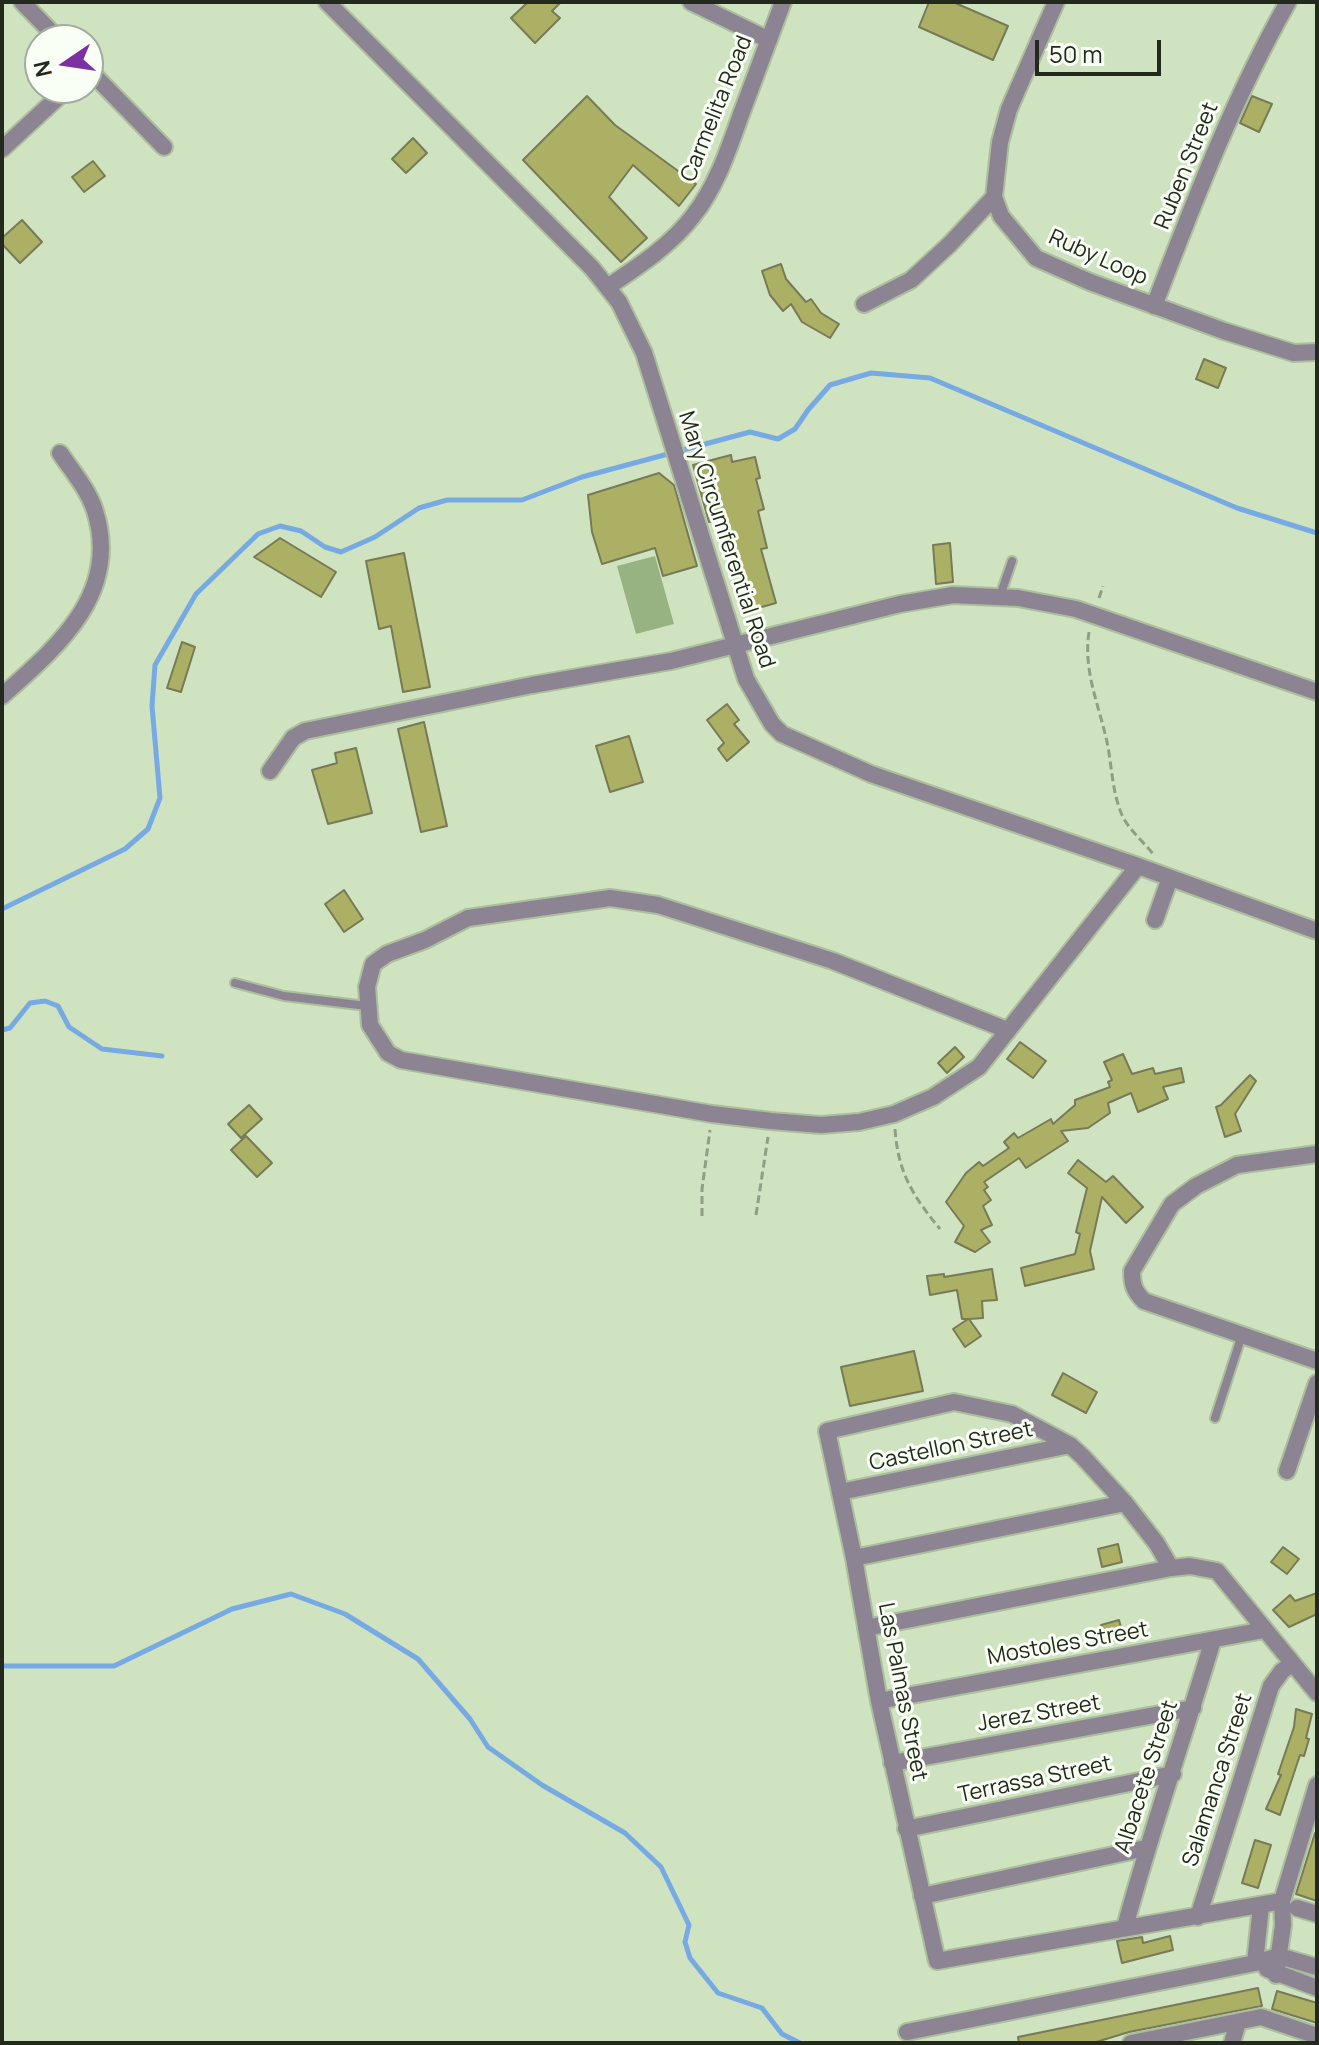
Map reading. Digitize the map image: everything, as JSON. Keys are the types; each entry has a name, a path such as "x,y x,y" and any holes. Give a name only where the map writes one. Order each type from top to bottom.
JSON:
{"street":[{"path":"22,2 43,24"},
{"name":"Mary Circumferential Road","path":"327,2 609,286 644,353 746,679 765,713 782,734 871,774 1317,931"},
{"path":"691,2 769,40"},
{"name":"Carmelita Road","path":"609,286 645,262 670,239 692,217 708,193 722,167 783,2"},
{"path":"864,304 911,280 994,197 1000,142 1009,109 1056,2"},
{"name":"Ruben Street","path":"1154,306 1212,157 1254,64 1288,2"},
{"path":"104,86 164,147"},
{"path":"2,149 51,104"},
{"name":"Ruby Loop","path":"994,197 1001,216 1036,258 1154,306 1294,353 1317,352"},
{"path":"2,696 67,635 85,609 97,574 100,551 94,509 60,453"},
{"path":"270,771 293,738 305,731 532,685 671,661 953,595 1018,598 1094,615 1317,692"},
{"path":"1007,1030 833,961 658,905 610,898 468,918 425,940 387,954 373,964 367,987 370,1025 388,1053 401,1060 712,1114 821,1125 859,1122 894,1114 933,1097 979,1067 1138,866"},
{"path":"1155,920 1164,875"},
{"path":"1317,1154 1237,1165 1196,1186 1172,1204 1132,1271 1134,1290 1144,1301 1317,1361"},
{"path":"1287,1471 1317,1383"},
{"name":"Las Palmas Street","path":"1070,1445 1012,1414 954,1402 827,1431 854,1558 879,1701 937,1961 1125,1927"},
{"path":"1070,1445 1125,1503 1157,1544 1171,1568"},
{"name":"Castellon Street","path":"840,1492 1070,1445"},
{"path":"854,1558 1125,1503"},
{"path":"866,1628 1190,1566 1217,1571 1317,1693"},
{"name":"Mostoles Street","path":"879,1701 1264,1630"},
{"name":"Albacete Street","path":"1125,1927 1146,1848 1173,1774 1213,1640"},
{"name":"Salamanca Street","path":"1198,1917 1271,1686 1282,1671 1292,1664"},
{"name":"Jerez Street","path":"892,1763 1193,1708"},
{"name":"Terrassa Street","path":"906,1829 1173,1774"},
{"path":"1276,1975 1283,1925 1310,1839 1317,1785"},
{"path":"922,1896 1146,1848"},
{"path":"1125,1927 1289,1904 1317,1914"},
{"path":"1255,1963 1261,1906"},
{"path":"907,2032 1279,1956 1317,1967"},
{"path":"1255,1963 1276,1975 1317,1988"},
{"path":"1131,2043 1261,2017 1314,2038"},
{"path":"1232,2043 1238,2022"}],"lane":[{"path":"1000,597 1012,561"},
{"path":"235,983 284,996 367,1006"},
{"path":"1215,1418 1242,1335"}],"path":[{"path":"1094,615 1089,634 1088,663 1116,794 1127,824 1154,856 1164,875"},
{"path":"702,1216 702,1189 712,1114"},
{"path":"894,1114 900,1168 916,1199 940,1229"},
{"path":"756,1215 771,1121"}],"green space":[{"path":"655,556 674,624 636,634 617,566"}],"building":[{"path":"528,2 561,2 552,11 560,18 535,43 511,18"},
{"path":"929,2 953,2 1008,26 993,60 919,27"},
{"path":"587,96 615,125 696,184 679,206 633,165 609,197 647,238 621,262 523,160"},
{"path":"1252,96 1272,104 1259,132 1240,123"},
{"path":"413,138 427,153 406,173 392,159"},
{"path":"93,161 105,176 84,192 72,177"},
{"path":"22,220 42,242 20,263 2,244 2,238"},
{"path":"781,264 786,279 806,302 811,299 821,313 839,324 830,338 802,322 791,304 783,311 770,295 762,271"},
{"path":"1204,359 1226,368 1218,388 1196,379"},
{"path":"731,455 732,462 755,457 760,478 756,479 764,509 758,511 767,548 761,549 776,603 751,610 736,556 728,558 719,520 709,522 693,465"},
{"path":"659,473 674,485 697,566 663,576 655,548 602,564 592,532 588,495"},
{"path":"280,538 336,572 321,597 254,557"},
{"path":"950,543 953,582 936,584 933,545"},
{"path":"404,553 430,687 403,692 391,626 379,629 366,561"},
{"path":"182,642 195,647 181,692 167,688"},
{"path":"727,704 739,720 734,724 749,742 727,761 718,749 724,743 707,720"},
{"path":"424,722 447,826 421,832 398,729"},
{"path":"629,736 643,782 610,792 596,746"},
{"path":"356,748 372,813 328,824 312,770 337,763 335,753"},
{"path":"344,890 363,919 344,932 325,904"},
{"path":"1020,1042 1046,1061 1033,1078 1007,1059"},
{"path":"955,1047 964,1057 947,1073 938,1063"},
{"path":"1123,1054 1132,1074 1153,1068 1155,1074 1181,1068 1184,1082 1163,1087 1168,1099 1138,1112 1131,1093 1108,1103 1110,1113 1088,1128 1061,1131 1068,1141 1026,1168 1019,1158 984,1182 988,1187 984,1190 991,1200 983,1206 992,1225 981,1230 990,1242 975,1252 955,1242 964,1226 946,1202 966,1173 979,1162 983,1166 1009,1148 1004,1142 1014,1133 1018,1138 1051,1119 1053,1124 1075,1105 1075,1100 1110,1087 1108,1082 1112,1080 1104,1062"},
{"path":"1250,1075 1256,1081 1235,1114 1241,1131 1225,1137 1216,1107"},
{"path":"249,1105 262,1119 241,1138 228,1124"},
{"path":"246,1136 272,1163 257,1177 231,1150"},
{"path":"1078,1160 1106,1182 1113,1176 1143,1207 1126,1223 1102,1197 1090,1251 1094,1269 1025,1286 1021,1268 1075,1254 1080,1234 1076,1232 1087,1188 1068,1173"},
{"path":"992,1269 997,1300 982,1301 983,1318 969,1319 981,1336 965,1347 953,1329 968,1319 962,1319 957,1290 930,1295 927,1276 944,1274 944,1277"},
{"path":"914,1351 923,1391 850,1406 841,1367"},
{"path":"1063,1373 1097,1392 1086,1413 1052,1395"},
{"path":"1118,1544 1122,1562 1102,1567 1098,1549"},
{"path":"1283,1547 1299,1559 1287,1574 1271,1562"},
{"path":"1317,1593 1317,1614 1289,1627 1273,1610 1290,1595 1295,1601"},
{"path":"1119,1620 1124,1638 1106,1643 1101,1625"},
{"path":"1296,1709 1312,1714 1306,1738 1309,1739 1304,1756 1300,1755 1280,1815 1266,1809 1281,1775 1278,1774 1294,1727"},
{"path":"1317,1834 1317,1901 1296,1894"},
{"path":"1255,1840 1271,1845 1258,1888 1242,1883"},
{"path":"1170,1936 1173,1950 1122,1963 1117,1941 1142,1937 1143,1943"},
{"path":"1258,1988 1262,2006 1129,2032 1093,2043 1019,2043 1018,2037"},
{"path":"1277,1991 1317,2003 1317,2023 1272,2009"}],"waterway":[{"path":"2,909 125,849 148,829 160,798 152,706 155,665 196,594 258,534 280,526 301,531 325,547 341,552 375,537 419,508 447,500 522,500 582,477 750,432 778,439 795,429 830,385 871,373 930,378 1237,508 1317,533"},
{"path":"2,1030 10,1028 30,1003 45,1001 58,1006 69,1027 102,1049 162,1056"},
{"path":"2,1666 114,1666 232,1609 291,1594 345,1614 418,1659 470,1719 488,1747 542,1785 625,1833 661,1867 689,1925 685,1942 690,1958 718,1993 762,2008 782,2034 800,2043"}]}
